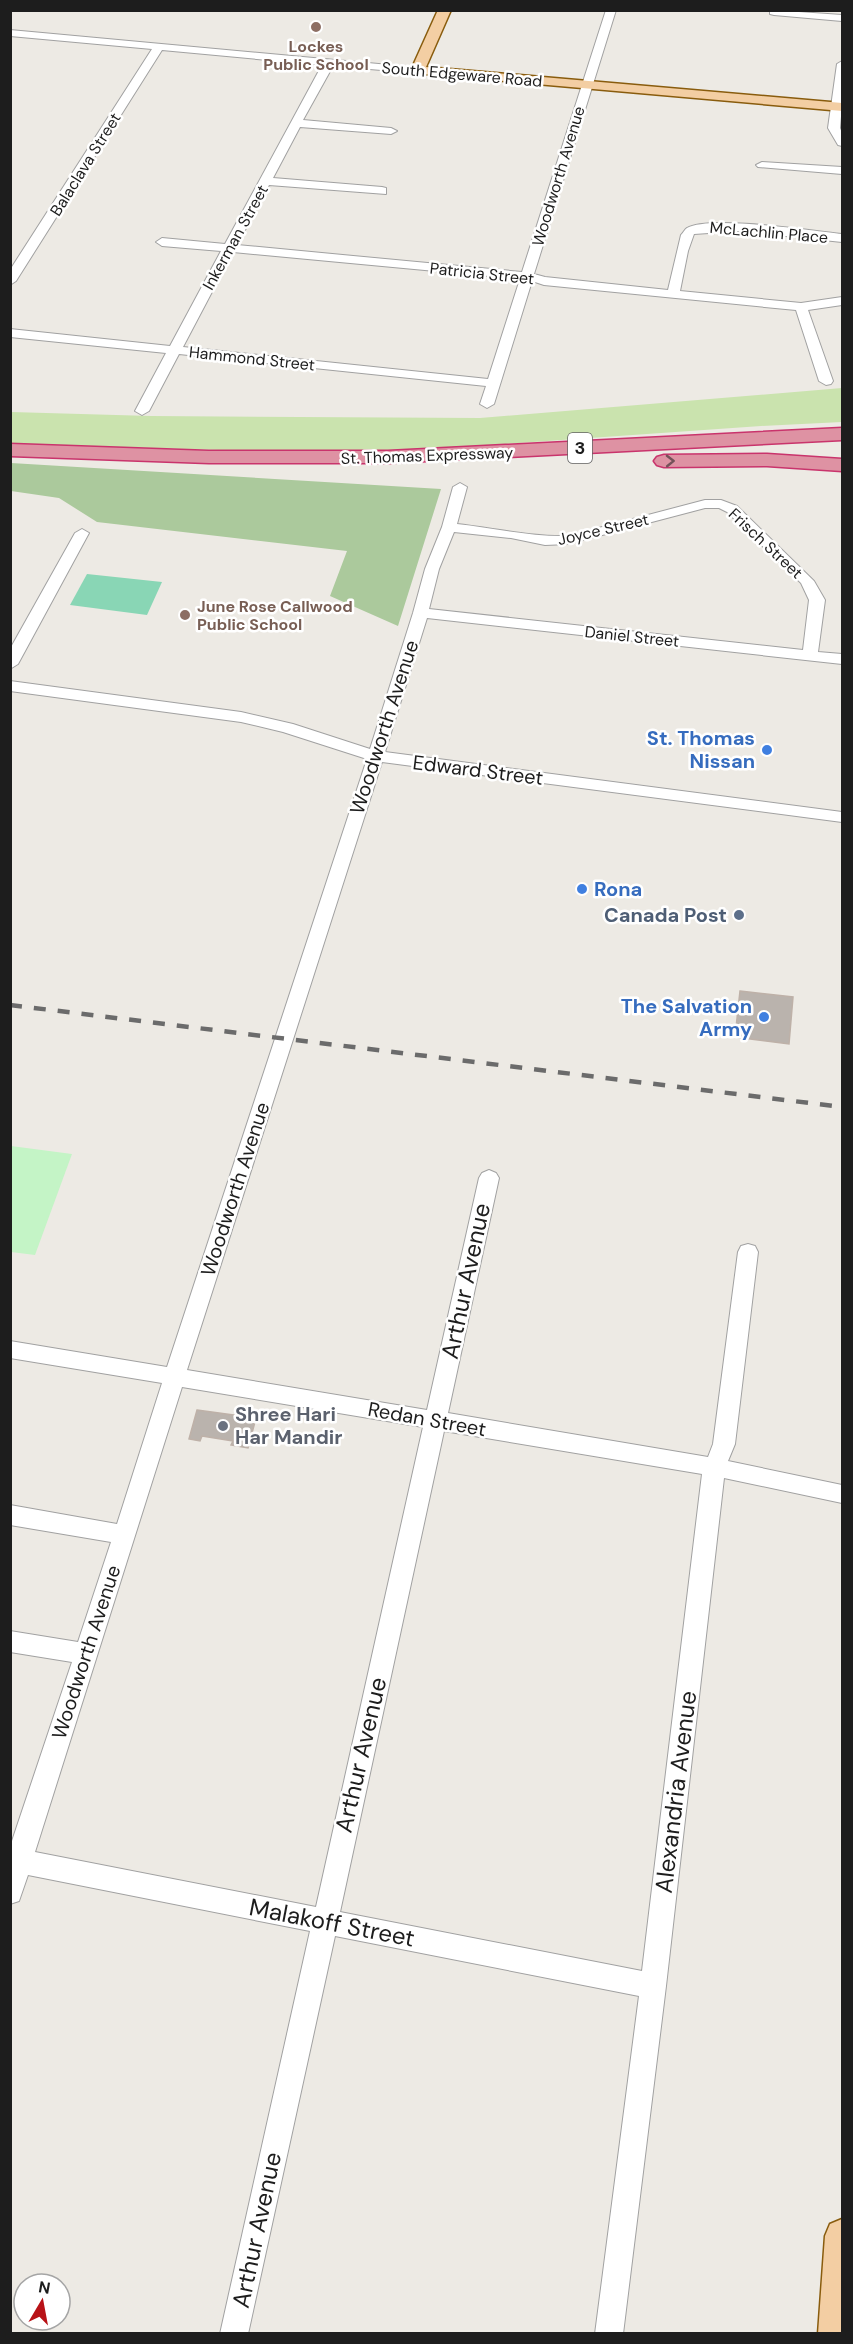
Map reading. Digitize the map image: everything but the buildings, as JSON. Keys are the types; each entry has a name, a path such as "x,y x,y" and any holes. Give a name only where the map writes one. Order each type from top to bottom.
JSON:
{"highway":[{"name":"St. Thomas Expressway","path":"10,450 318,458 447,456 843,434"},
{"path":"318,458 507,462 767,460 843,465"}],"main road":[{"path":"418,70 445,10"},
{"name":"South Edgeware Road","path":"418,70 839,107"},
{"path":"836,2334 843,2236"}],"street":[{"name":"Woodworth Avenue","path":"487,404 610,10"},
{"path":"773,13 843,18"},
{"name":"South Edgeware Road","path":"10,33 418,70"},
{"name":"Balaclava Street","path":"10,281 159,46"},
{"path":"137,81 162,56 180,51 214,52"},
{"name":"Inkerman Street","path":"142,411 329,62"},
{"path":"843,64 839,107 834,128 843,143"},
{"path":"297,123 391,131"},
{"path":"762,165 843,171"},
{"path":"265,181 382,191"},
{"name":"McLachlin Place","path":"673,294 686,236 696,228 723,227 843,238"},
{"name":"Patricia Street","path":"162,242 527,276 544,281 801,307"},
{"path":"826,381 801,307 843,301"},
{"name":"Hammond Street","path":"10,333 493,383"},
{"name":"Woodworth Avenue","path":"10,1892 15,1860 85,1654 421,613 432,569 449,528 460,487"},
{"name":"Joyce Street","path":"449,528 511,534 545,541 568,540 705,504 721,504"},
{"name":"Frisch Street","path":"721,504 732,509 807,581 817,600 810,655"},
{"path":"10,664 82,533"},
{"name":"Daniel Street","path":"421,613 843,659"},
{"name":"Edward Street","path":"10,686 242,717 287,728 375,756 843,817"},
{"name":"Arthur Avenue","path":"234,2334 489,1178"},
{"name":"Alexandria Avenue","path":"609,2334 653,1986 714,1467 724,1444 748,1252"},
{"name":"Redan Street","path":"10,1349 714,1467 843,1494"},
{"path":"10,1515 123,1535"},
{"path":"10,1641 85,1654"},
{"name":"Malakoff Street","path":"15,1860 653,1986"}],"green space":[{"path":"842,388 842,422 407,451 219,450 11,444 11,412 151,416 480,418"},
{"path":"11,463 441,489 398,626 330,596 347,551 97,522 59,498 11,491"},
{"path":"87,574 162,582 147,615 70,605"},
{"path":"11,1146 72,1154 35,1255 11,1252"}],"railway":[{"path":"10,1005 842,1107"}],"place":[{"name":"Lockes Public School","path":"316,27"},
{"name":"June Rose Callwood Public School","path":"185,615"},
{"name":"St. Thomas Nissan","path":"767,750"},
{"name":"Rona","path":"582,889"},
{"name":"Canada Post","path":"739,915"},
{"name":"The Salvation Army","path":"764,1017"},
{"name":"Shree Hari Har Mandir","path":"223,1426"}]}
